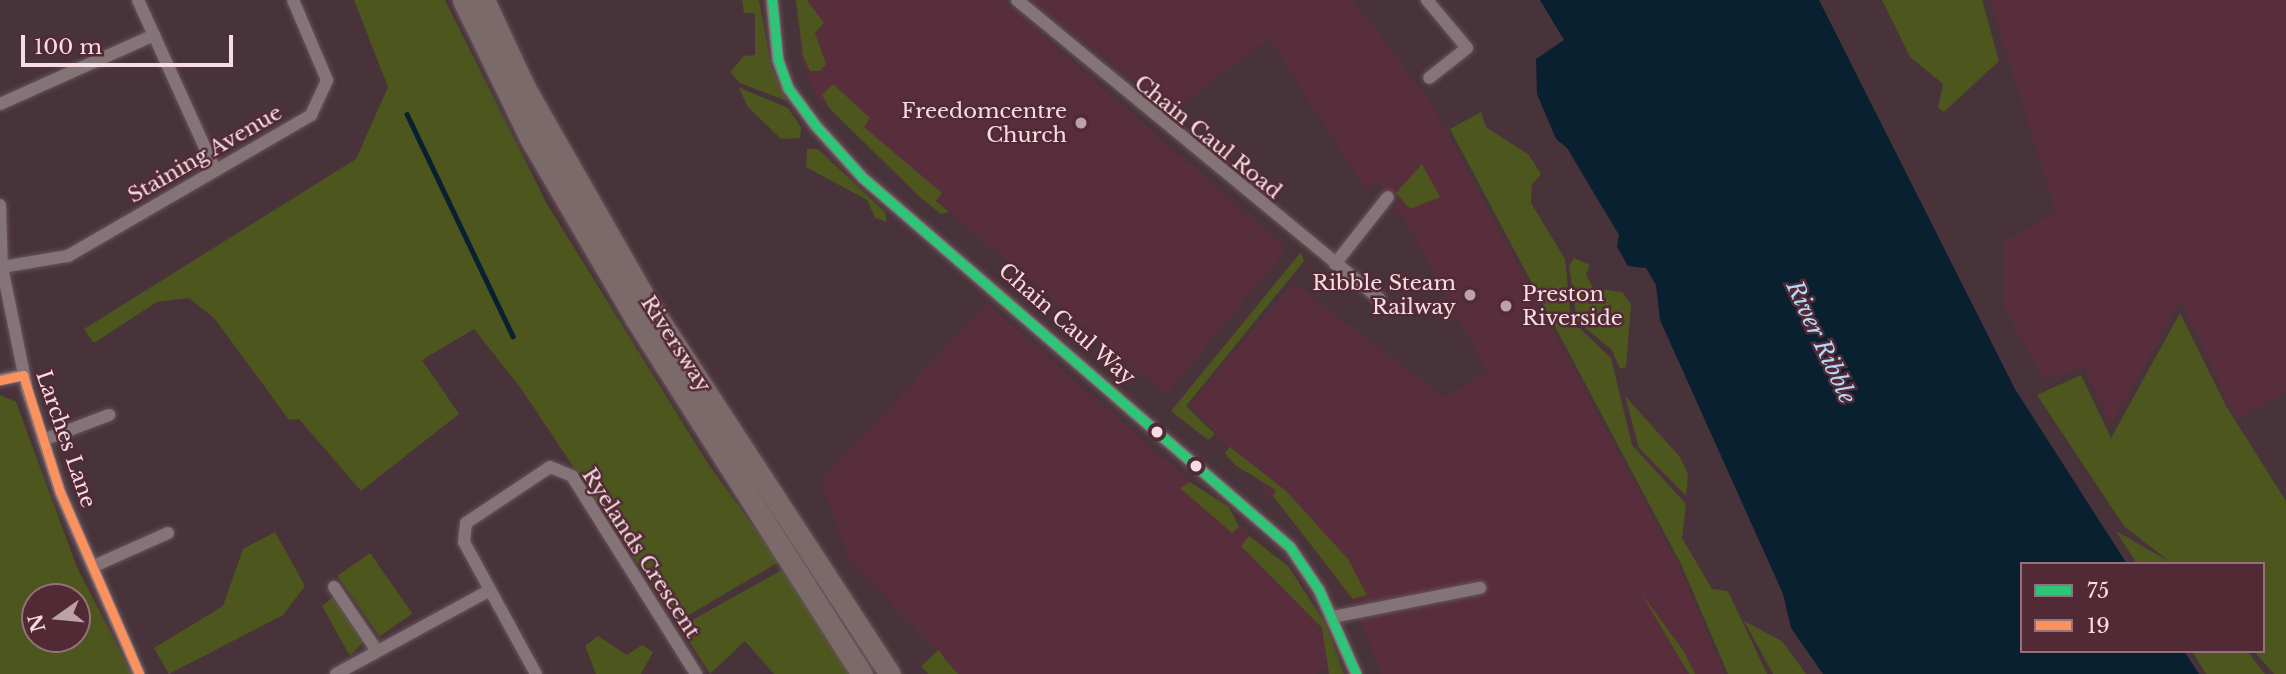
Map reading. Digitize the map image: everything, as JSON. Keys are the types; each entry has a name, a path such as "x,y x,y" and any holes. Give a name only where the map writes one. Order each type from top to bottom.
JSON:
{"highway":[{"name":"Riversway","path":"463,0 530,138 635,318 862,674"},
{"name":"Riversway","path":"484,0 525,88 645,297 890,674"}],"street":[{"path":"138,0 215,170"},
{"name":"Staining Avenue","path":"2,267 68,256 311,115 327,80 293,0"},
{"name":"Chain Caul Way","path":"772,0 772,30 788,88 863,178 1290,547 1333,617 1356,674"},
{"name":"Chain Caul Road","path":"1017,0 1380,299"},
{"path":"1427,0 1467,48 1429,78"},
{"path":"0,103 154,35"},
{"path":"1335,264 1388,197"},
{"name":"Larches Lane","path":"0,205 2,267 23,375 43,440 139,674"},
{"path":"0,380 23,375"},
{"path":"43,440 109,415"},
{"name":"Ryelands Crescent","path":"490,590 464,542 466,523 550,467 561,471 572,476 696,674"},
{"path":"94,566 168,533"},
{"path":"334,587 377,651"},
{"path":"1333,617 1479,588"},
{"path":"336,674 490,590 536,674"}],"shaded area":[{"path":"797,0 1002,0 1286,249 1166,395 819,101 801,60"},
{"path":"1032,0 1353,0 1430,102 1678,564 1724,674 1382,674 1354,605 1303,532 1190,404 1293,283 1445,398 1487,371 1404,218 1393,210 1398,201 1375,181 1367,191 1269,38 1172,112"},
{"path":"1990,0 2286,0 2286,392 2237,419 2180,301 2111,424 2084,368 2044,380 2004,307 2003,242 2056,212"},
{"path":"987,303 1269,552 1318,619 1334,658 1317,674 959,674 850,560 821,481"}],"green space":[{"path":"354,0 445,0 547,204 709,465 779,562 677,622 520,387 474,329 422,360 459,414 361,491 299,419 289,420 215,319 189,298 157,302 94,343 84,329 356,159 388,87"},
{"path":"742,0 759,0 771,66 787,101 740,83 730,72 744,56 755,55 755,13 744,13"},
{"path":"796,0 807,0 824,23 815,33 826,64 820,71 810,71 803,56"},
{"path":"1882,0 1982,0 1999,61 1944,112 1938,108 1943,84 1910,57"},
{"path":"833,84 870,118 864,127 942,193 936,201 949,212 941,214 921,198 830,109 822,95"},
{"path":"738,87 788,108 801,127 800,138 781,139 748,107"},
{"path":"1481,112 1486,127 1529,155 1541,174 1532,184 1531,203 1565,259 1571,320 1611,358 1632,445 1686,504 1682,538 1712,589 1728,591 1767,674 1728,674 1681,564 1450,129"},
{"path":"807,149 818,149 885,212 887,222 875,218 867,200 806,167"},
{"path":"1422,164 1440,197 1410,209 1396,193"},
{"path":"1301,252 1304,261 1186,406 1215,434 1208,440 1171,411"},
{"path":"1574,258 1590,265 1586,274 1593,288 1622,292 1631,304 1626,367 1620,369 1612,350 1577,321 1569,266"},
{"path":"2180,313 2226,406 2286,501 2286,674 2274,674 2256,653 2265,653 2265,562 2170,562 2124,526 2037,395 2081,375 2111,438"},
{"path":"0,395 16,402 85,583 21,583 21,653 91,653 91,594 132,674 0,674"},
{"path":"1625,396 1680,457 1688,474 1686,496 1639,448"},
{"path":"1230,447 1286,491 1348,559 1367,595 1353,599 1273,496 1276,490 1235,465 1225,453"},
{"path":"1190,482 1229,507 1239,527 1232,533 1180,488"},
{"path":"2116,531 2170,562 2136,562"},
{"path":"275,532 305,586 283,615 169,674 154,648 223,606 243,549"},
{"path":"1249,536 1289,567 1326,625 1344,674 1329,674 1322,628 1241,546"},
{"path":"370,553 412,614 380,637 337,576"},
{"path":"782,570 850,674 774,674 745,641 710,674 680,627"},
{"path":"1641,593 1683,650 1695,674 1689,674"},
{"path":"333,597 363,642 350,656 322,606"},
{"path":"1744,621 1782,641 1806,674 1773,674"},
{"path":"598,636 627,655 642,645 653,652 641,674 596,674 585,646"},
{"path":"939,650 958,674 928,674 921,666"},
{"path":"2193,653 2249,653 2265,674 2206,674"}],"water":[{"name":"River Ribble","path":"1540,0 1819,0 2015,389 2126,562 2020,562 2020,653 2185,653 2199,674 1823,674 1791,628 1783,594 1660,320 1656,285 1646,268 1628,266 1617,247 1619,235 1567,148 1556,139 1537,94 1536,59 1564,40"}],"waterway":[{"path":"407,114 513,336"}],"transit line":[{"name":"75","path":"772,0 778,60 788,88 816,126 863,178 1290,547 1319,590 1356,674"},
{"name":"19","path":"0,380 23,375 60,492 139,674"}],"place":[{"name":"Freedomcentre Church","path":"1081,123"},
{"name":"Ribble Steam Railway","path":"1470,295"},
{"name":"Preston Riverside","path":"1506,306"}]}
